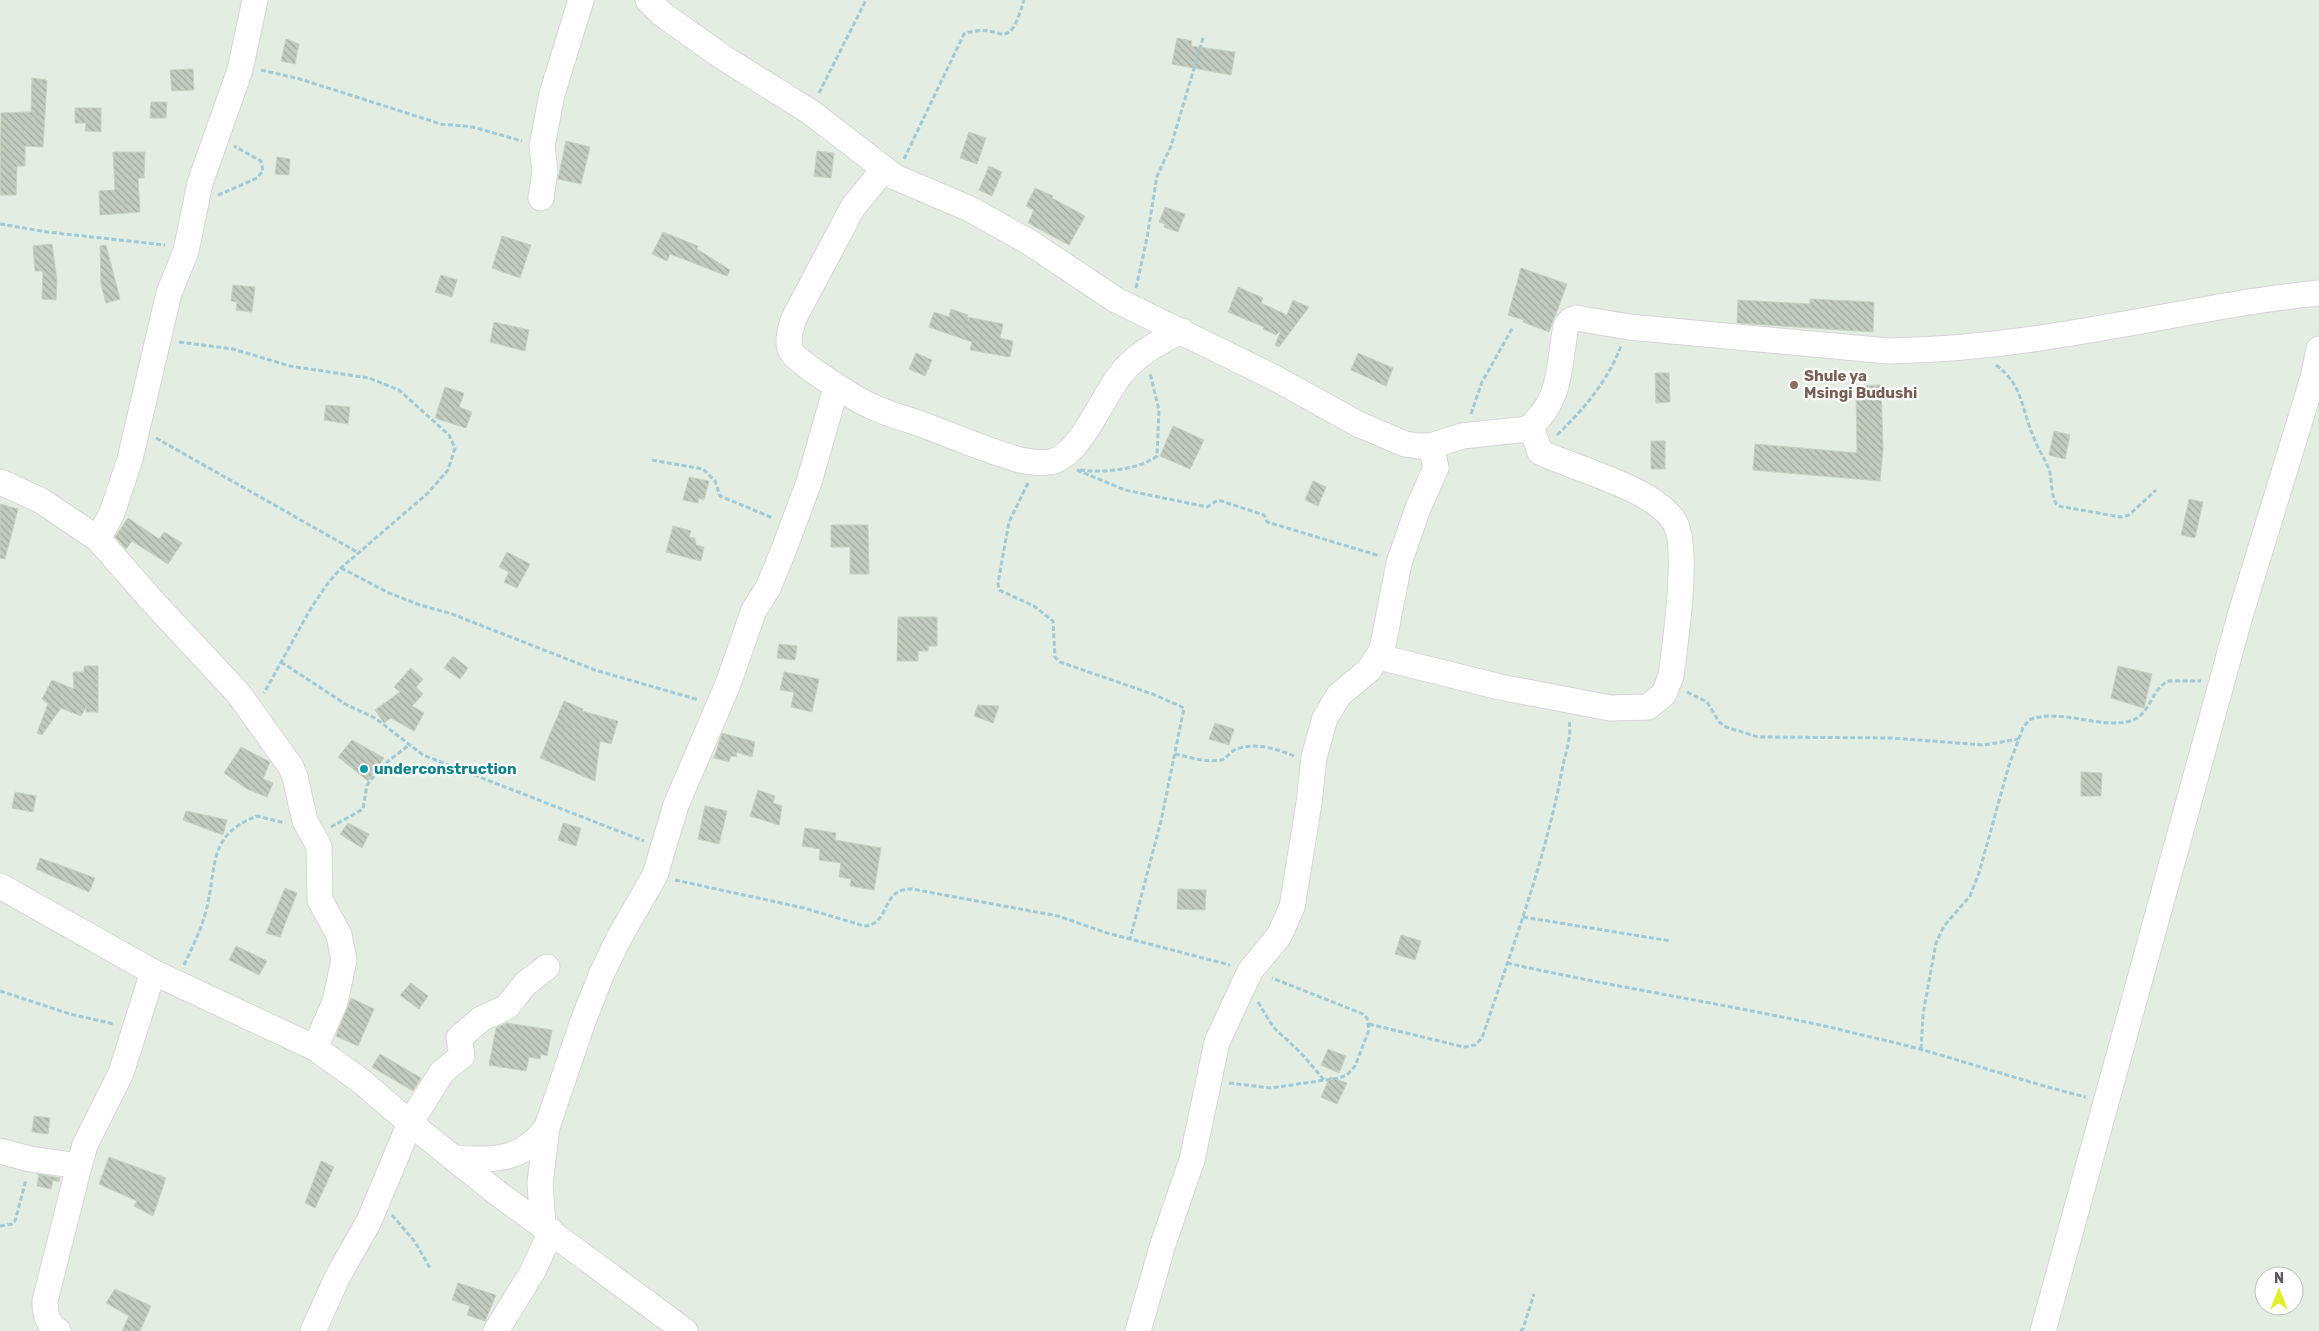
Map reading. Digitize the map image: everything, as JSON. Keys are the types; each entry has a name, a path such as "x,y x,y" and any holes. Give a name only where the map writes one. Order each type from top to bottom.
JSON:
{"street":[{"path":"98,539 112,513 138,429 169,293 187,247 200,183 241,66 255,0"},
{"path":"541,198 545,171 542,146 552,94 581,0"},
{"path":"648,0 662,14 724,58 809,111 890,173 991,220 1029,242 1116,300 1273,377 1358,424 1405,444 1431,446 1462,436 1528,429 1545,413 1556,389 1566,326 1571,320 1580,318 1630,327 1888,351 1971,346 2047,337 2216,306 2319,293"},
{"path":"890,173 853,207 794,318 790,331 788,341 791,353 836,388 872,407 1022,460 1036,462 1056,460 1081,437 1127,366 1182,331"},
{"path":"2043,1331 2240,616 2313,378 2319,349"},
{"path":"496,1331 533,1271 547,1228 540,1184 547,1127 583,1021 618,938 655,875 676,804 718,705 754,610 768,588 809,482 836,388"},
{"path":"1380,657 1500,687 1610,708 1634,709 1648,707 1656,702 1668,685 1675,642 1681,556 1675,522 1653,502 1628,488 1540,452 1534,435 1528,429"},
{"path":"1138,1331 1163,1244 1192,1160 1217,1042 1231,1007 1248,975 1278,936 1292,907 1319,735 1330,708 1340,695 1370,670 1380,657 1400,562 1418,508 1436,468 1431,446"},
{"path":"0,482 40,500 98,539 154,604 238,693 291,767 313,834 320,900 339,935 344,960 334,1002 315,1048"},
{"path":"0,886 164,977 315,1048 361,1080 454,1158 685,1331"},
{"path":"313,1331 376,1202 410,1123 442,1072 462,1056 459,1038 481,1019 507,1007 526,984 547,967"},
{"path":"58,1331 52,1327 45,1314 46,1301 85,1145 121,1073 136,1030 164,977"},
{"path":"454,1158 488,1160 511,1155 536,1142 547,1127"},
{"path":"0,1151 30,1159 79,1166"}],"path":[{"path":"809,111 866,0"},
{"path":"890,173 964,34 982,30 998,34 1008,34 1014,29 1024,0"},
{"path":"1132,308 1147,238 1157,176 1171,146 1203,38"},
{"path":"241,66 300,79 441,124 473,127 542,146"},
{"path":"196,203 237,189 257,178 264,168 261,161 217,135"},
{"path":"0,224 67,235 187,247"},
{"path":"1462,436 1482,382 1513,327"},
{"path":"1540,452 1580,412 1603,383 1613,367 1630,327"},
{"path":"158,340 233,349 290,366 369,378 399,390 449,435 455,448 448,470 428,492 341,568 311,608 253,713"},
{"path":"1971,346 2007,373 2015,383 2021,397 2030,431 2050,471 2053,497 2058,506 2121,517 2129,516 2156,490"},
{"path":"1145,353 1159,410 1157,456 1147,463 1136,466 1100,470 1074,469 1125,490 1190,504 1207,507 1218,500 1264,515 1267,522 1400,562"},
{"path":"138,429 191,456 240,488 287,511 359,553"},
{"path":"652,460 703,469 715,481 720,496 792,526"},
{"path":"1036,462 1024,494 1009,522 998,583 999,590 1034,606 1053,621 1055,657 1060,662 1155,695 1184,708 1159,830 1130,939"},
{"path":"341,568 389,593 452,614 595,670 718,705"},
{"path":"281,662 347,705 375,718 423,755 664,848"},
{"path":"1921,1050 1923,1014 1936,943 1944,926 1970,896 1979,873 2022,728 2029,720 2035,717 2049,716 2110,722 2133,720 2150,704 2159,686 2169,680 2222,682"},
{"path":"1668,685 1704,699 1719,722 1726,727 1758,737 1892,738 1984,745 2018,739"},
{"path":"655,875 804,908 864,926 872,924 881,916 895,892 901,889 912,889 1058,916 1248,975 1283,981 1363,1014 1370,1024 1447,1044 1464,1047 1475,1045 1482,1038 1523,917 1556,805 1569,734 1567,715 1557,698"},
{"path":"164,977 198,935 212,881 213,862 222,842 233,829 257,816 313,834 363,809 367,786 382,766 409,745"},
{"path":"1175,754 1204,760 1221,760 1234,750 1258,747 1278,750 1313,764"},
{"path":"1523,917 1671,941"},
{"path":"1507,963 1595,983 1761,1013 1921,1050 2014,1078 2106,1102"},
{"path":"1248,975 1263,1013 1325,1080"},
{"path":"0,991 70,1014 136,1030"},
{"path":"1208,1079 1260,1088 1325,1080 1347,1075 1355,1066 1370,1024"},
{"path":"0,1226 12,1224 18,1215 30,1159"},
{"path":"376,1202 400,1221 430,1268"},
{"path":"1520,1331 1523,1328 1534,1294"}],"building":[{"path":"1177,38 1192,41 1191,46 1235,52 1231,75 1172,64"},
{"path":"286,39 299,44 295,64 281,61"},
{"path":"193,69 194,90 172,91 170,70"},
{"path":"32,78 47,80 43,147 25,146 25,166 17,166 16,195 0,195 1,113 31,112"},
{"path":"151,102 167,102 166,118 150,118"},
{"path":"75,108 101,108 101,132 85,131 86,123 75,123"},
{"path":"969,132 986,138 977,164 960,158"},
{"path":"566,141 590,147 581,184 558,179"},
{"path":"817,151 834,153 831,178 814,176"},
{"path":"113,152 145,152 144,178 138,178 140,212 100,215 99,191 115,190"},
{"path":"277,157 290,159 289,175 275,174"},
{"path":"989,166 1002,172 992,196 979,190"},
{"path":"1035,188 1053,196 1052,198 1085,216 1069,245 1028,223 1034,210 1026,206"},
{"path":"1165,207 1185,214 1178,232 1164,227 1165,224 1159,222"},
{"path":"663,232 698,246 697,249 730,270 727,276 670,254 667,261 652,254"},
{"path":"502,236 531,245 520,278 492,268"},
{"path":"52,244 57,280 56,300 42,299 43,271 35,271 33,246"},
{"path":"106,245 120,299 106,303 101,284 100,246"},
{"path":"1521,268 1567,284 1549,332 1523,322 1524,320 1508,315"},
{"path":"441,275 457,280 452,297 435,292"},
{"path":"233,285 255,287 252,312 236,310 237,302 231,301"},
{"path":"1238,287 1263,298 1261,303 1287,315 1293,300 1309,307 1279,347 1275,345 1281,330 1276,335 1263,329 1264,327 1228,312"},
{"path":"1810,299 1874,302 1873,332 1737,323 1738,300 1810,304"},
{"path":"951,309 968,315 967,317 1003,324 1000,338 1013,341 1010,357 970,350 972,342 929,327 934,312 949,317"},
{"path":"494,322 529,330 525,351 490,342"},
{"path":"916,353 932,360 925,376 909,369"},
{"path":"1358,353 1393,368 1386,386 1351,370"},
{"path":"1655,373 1669,373 1670,402 1656,403"},
{"path":"1881,385 1883,450 1880,481 1753,470 1755,444 1857,453 1856,386"},
{"path":"445,387 464,393 459,407 472,412 466,428 435,418"},
{"path":"326,405 350,407 348,424 324,420"},
{"path":"1173,426 1204,440 1190,469 1160,456"},
{"path":"2054,431 2070,435 2065,459 2049,455"},
{"path":"1651,441 1665,441 1665,469 1651,469"},
{"path":"689,477 709,481 704,500 699,498 698,503 683,500"},
{"path":"1313,481 1326,487 1318,506 1305,500"},
{"path":"2189,499 2203,502 2195,538 2181,535"},
{"path":"0,504 18,509 5,559 0,558"},
{"path":"128,518 159,539 164,532 182,543 168,564 132,541 126,549 115,537"},
{"path":"831,525 868,525 869,574 850,574 850,547 831,547"},
{"path":"673,526 691,531 689,537 695,538 696,545 704,547 701,561 666,552"},
{"path":"507,552 530,564 517,588 504,582 509,572 499,567"},
{"path":"898,617 937,617 937,646 928,646 928,651 918,651 918,661 897,661"},
{"path":"779,644 797,646 795,660 777,658"},
{"path":"453,656 468,668 460,679 444,668"},
{"path":"84,666 98,666 98,712 86,712 86,707 81,716 61,708 42,735 37,733 48,704 42,699 52,680 74,689 73,672 84,672"},
{"path":"2118,666 2152,674 2144,708 2111,698"},
{"path":"411,668 423,679 416,687 423,694 412,706 424,713 414,731 391,718 384,723 375,710 400,692 394,687"},
{"path":"784,672 819,679 812,712 791,707 794,692 780,690"},
{"path":"564,701 583,709 582,711 618,721 611,744 600,741 595,781 540,758"},
{"path":"978,705 999,706 993,723 974,716"},
{"path":"1215,723 1234,729 1229,745 1209,739"},
{"path":"722,733 755,742 752,757 736,752 737,757 731,756 729,762 714,758"},
{"name":"underconstruction","path":"352,740 384,758 368,781 338,757"},
{"path":"241,747 270,762 263,779 273,783 267,797 247,789 224,773"},
{"path":"2081,772 2102,773 2101,796 2081,796"},
{"path":"758,790 775,796 773,803 782,806 779,825 750,816"},
{"path":"15,792 36,796 33,812 12,808"},
{"path":"705,806 727,811 719,844 698,839"},
{"path":"186,811 227,820 223,835 183,820"},
{"path":"348,823 369,834 362,848 340,834"},
{"path":"563,823 581,828 576,846 558,840"},
{"path":"805,828 836,833 835,840 881,848 874,890 850,886 851,879 839,877 841,863 819,860 820,849 802,846"},
{"path":"40,858 95,878 89,892 36,869"},
{"path":"285,888 297,893 280,937 266,933"},
{"path":"1178,889 1206,890 1205,910 1177,909"},
{"path":"1401,935 1421,941 1415,960 1395,954"},
{"path":"236,946 267,961 259,975 229,960"},
{"path":"411,983 428,996 419,1009 400,995"},
{"path":"351,998 374,1009 358,1046 336,1036"},
{"path":"507,1023 552,1030 547,1056 541,1054 540,1059 529,1057 526,1071 489,1065 496,1028"},
{"path":"1328,1049 1346,1056 1339,1073 1321,1065"},
{"path":"380,1054 421,1078 413,1091 372,1067"},
{"path":"1330,1077 1347,1083 1337,1104 1321,1097"},
{"path":"34,1116 50,1118 48,1134 32,1132"},
{"path":"109,1157 166,1178 153,1216 134,1206 137,1201 99,1184"},
{"path":"321,1161 334,1167 315,1208 305,1203"},
{"path":"37,1174 60,1178 59,1182 53,1180 51,1189 37,1186 39,1175"},
{"path":"458,1283 496,1295 485,1321 467,1315 470,1306 452,1300"},
{"path":"115,1289 151,1306 140,1331 122,1331 129,1316 106,1303"}],"place":[{"name":"Shule ya Msingi Budushi","path":"1794,385"},
{"name":"underconstruction","path":"364,769"}]}
